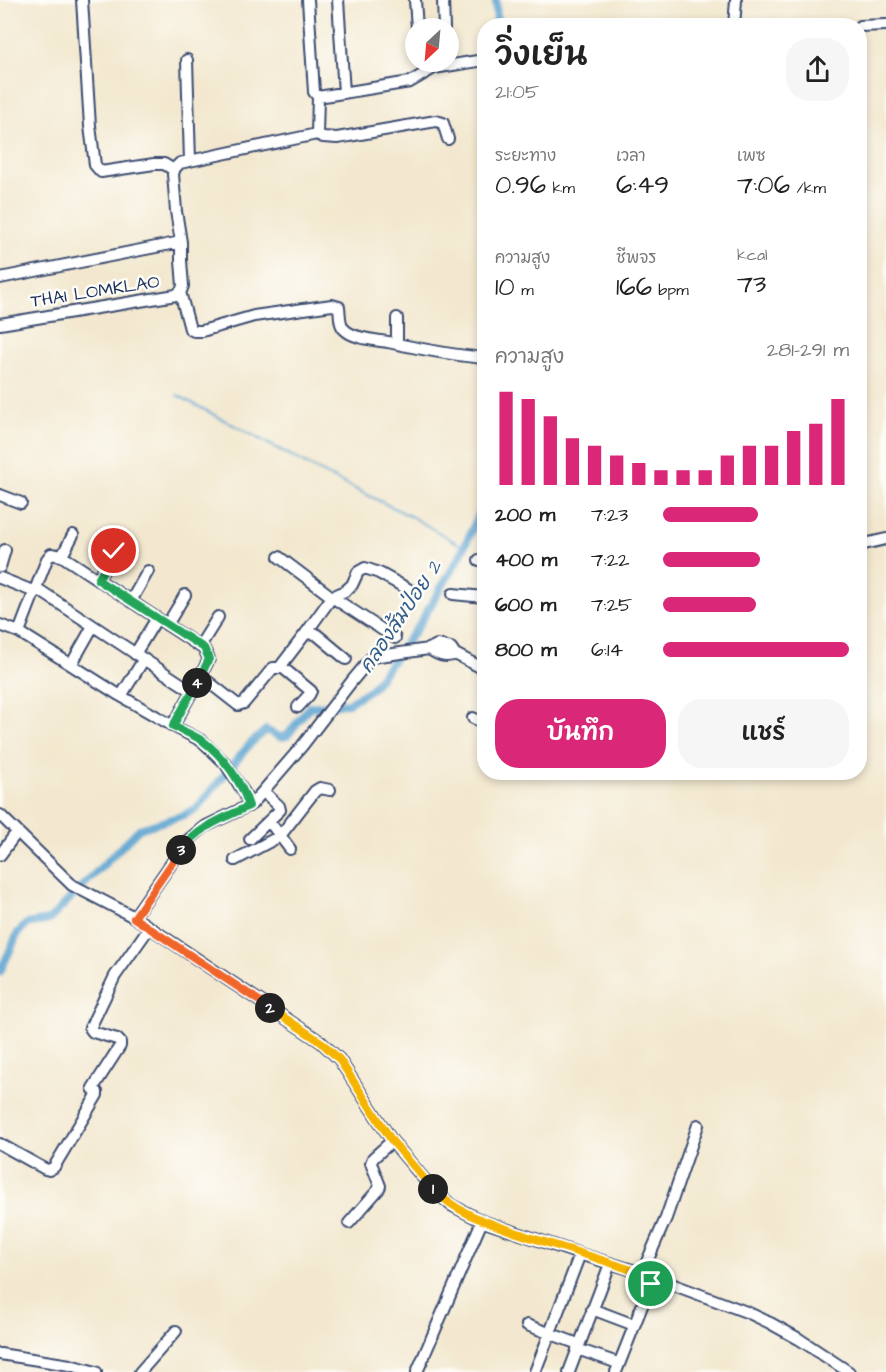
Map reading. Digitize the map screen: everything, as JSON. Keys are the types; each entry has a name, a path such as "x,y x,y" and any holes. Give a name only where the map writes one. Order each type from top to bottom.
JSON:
{"street":[{"path":"82,0 90,126 96,165 101,172 154,164 164,164 174,170 180,164 190,161 317,134 337,138 436,121 444,123 448,139"},
{"path":"309,0 314,92 318,97 317,134"},
{"path":"338,0 344,93"},
{"path":"415,0 416,18"},
{"path":"443,0 444,18"},
{"path":"735,18 736,0"},
{"path":"867,26 886,25"},
{"path":"187,60 190,161"},
{"path":"459,62 477,61"},
{"path":"318,97 410,82 427,72"},
{"name":"THAI LOMKLAO","path":"0,324 176,295 180,292 183,286 182,242 176,211 174,170"},
{"path":"0,278 182,242"},
{"path":"180,292 190,329 194,331 202,331 254,316 332,305 339,307 345,331 364,338 421,350 477,357"},
{"path":"397,318 397,344"},
{"path":"0,495 21,503"},
{"path":"62,556 73,535"},
{"path":"867,544 886,539"},
{"path":"0,567 6,550"},
{"path":"98,580 114,551"},
{"path":"19,632 47,559 51,554 62,556 207,652 209,659 173,726"},
{"path":"279,557 332,597 395,638"},
{"path":"280,668 332,597 352,585 358,572 364,568 379,573 408,589"},
{"path":"131,601 148,571"},
{"path":"0,578 36,590 192,692"},
{"path":"453,594 477,596"},
{"path":"167,625 185,595"},
{"path":"200,646 218,617"},
{"path":"121,696 157,618"},
{"path":"0,625 19,632 121,696 202,741 233,773 249,806"},
{"path":"71,665 93,626"},
{"path":"306,633 316,634 346,658"},
{"path":"134,918 188,841 204,827 249,806 264,792 372,657 429,649 438,645 451,648 454,654 477,666"},
{"path":"199,679 206,680 238,705 244,703 273,668 283,668 310,691 298,707"},
{"path":"473,718 477,720"},
{"path":"235,860 280,836 315,791 320,788 330,790"},
{"path":"250,839 280,810 279,806 264,792"},
{"path":"0,815 77,888 134,918 321,1042 339,1059 392,1141 440,1196 451,1205 482,1221 642,1273 721,1302 800,1339 849,1372"},
{"path":"269,821 290,849"},
{"path":"0,855 17,832"},
{"path":"0,1144 45,1169 49,1170 54,1167 97,1095 93,1088 120,1046 117,1039 93,1032 90,1028 115,976 149,928"},
{"path":"642,1273 666,1218 698,1125"},
{"path":"349,1223 378,1190 380,1186 371,1163 373,1158 392,1141"},
{"path":"417,1372 482,1221"},
{"path":"535,1372 580,1254"},
{"path":"569,1372 575,1346 610,1264"},
{"path":"527,1325 549,1333 616,1367 653,1278"},
{"path":"592,1309 629,1323"},
{"path":"140,1372 176,1331"},
{"path":"0,1354 70,1365 96,1372"}],"waterway":[{"name":"คลองส้มป่อย 2","path":"496,0 497,18"},
{"path":"177,395 327,475 412,517 464,547"},
{"name":"คลองส้มป่อย 2","path":"0,972 18,933 26,924 49,920 139,829 184,815 197,808 250,744 266,730 280,737 287,736 309,707 349,703 372,688 417,628 460,556 477,519"}],"route":[{"path":"114,551 98,580 207,652 209,659 173,726 202,741 225,763 245,794 249,806 204,827 188,841 134,918 321,1042 339,1059 392,1141 430,1186 451,1205 482,1221 642,1273 653,1278 651,1284"}]}
